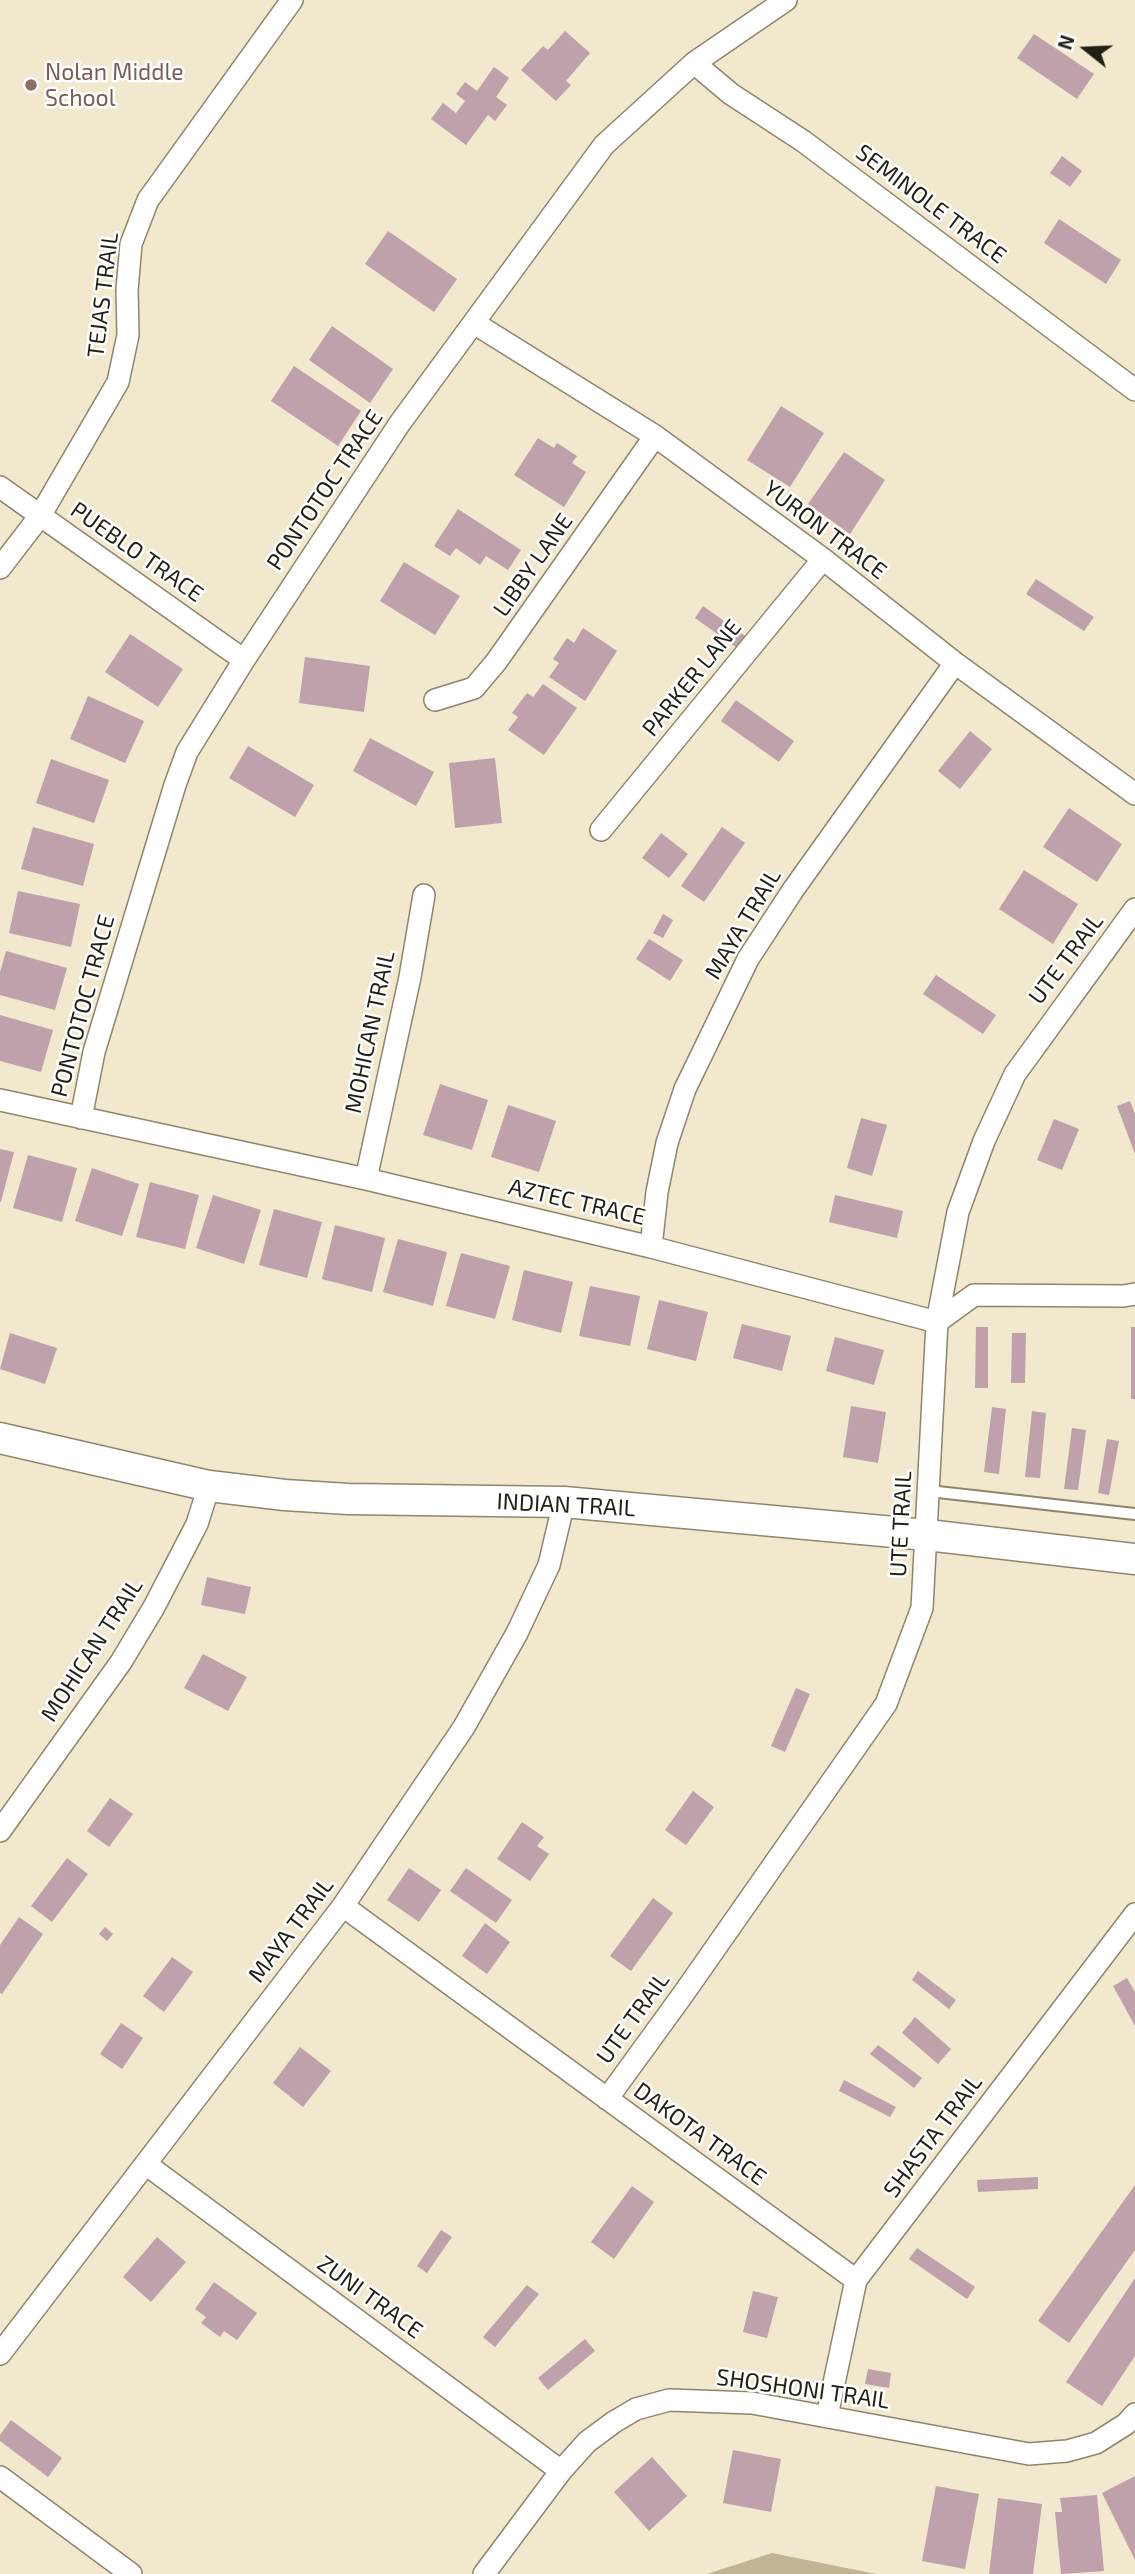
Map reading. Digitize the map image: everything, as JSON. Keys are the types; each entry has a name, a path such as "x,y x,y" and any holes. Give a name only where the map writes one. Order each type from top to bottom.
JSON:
{"street":[{"name":"TEJAS TRAIL","path":"0,568 40,516 118,382 128,335 127,290 131,244 148,200 292,0"},
{"name":"PONTOTOC TRACE","path":"81,1118 94,1052 175,785 187,752 244,660 400,423 604,145 694,64 786,0"},
{"name":"SEMINOLE TRACE","path":"694,64 731,94 803,141 1135,390"},
{"name":"YURON TRACE","path":"474,323 654,436 823,559 955,663 1135,794"},
{"name":"LIBBY LANE","path":"435,700 474,688 496,663 654,436"},
{"name":"PUEBLO TRACE","path":"0,487 244,660"},
{"name":"PARKER LANE","path":"601,830 823,559"},
{"name":"MAYA TRAIL","path":"651,1247 657,1192 667,1143 711,1032 748,959 793,890 955,663"},
{"name":"MOHICAN TRAIL","path":"366,1179 410,977 424,895"},
{"name":"UTE TRAIL","path":"607,2099 886,1704 922,1608 937,1322 958,1212 984,1141 1015,1074 1135,909"},
{"name":"AZTEC TRACE","path":"0,1100 366,1179 651,1247 937,1322"},
{"path":"937,1322 974,1295 1135,1294"},
{"name":"INDIAN TRAIL","path":"0,1438 209,1486 348,1499 564,1502 927,1535 1135,1559"},
{"name":"MOHICAN TRAIL","path":"0,1831 9,1803 121,1662 154,1607 197,1524 209,1486"},
{"name":"MAYA TRAIL","path":"0,2354 343,1906 464,1727 517,1633 549,1565 564,1502"},
{"name":"DAKOTA TRACE","path":"343,1906 856,2280"},
{"name":"SHASTA TRAIL","path":"827,2416 856,2280 1135,1914"},
{"name":"ZUNI TRACE","path":"147,2165 561,2471"},
{"name":"SHOSHONI TRAIL","path":"484,2574 561,2471 587,2442 614,2421 636,2409 669,2400 752,2403 1029,2454 1068,2451 1096,2443 1126,2424 1135,2414"},
{"path":"0,2477 131,2574"}],"lane":[{"path":"929,1491 1135,1514"}],"shaded area":[{"path":"772,2553 876,2574 707,2574"}],"building":[{"path":"565,31 590,53 566,81 571,85 556,101 521,70 543,46 548,50"},
{"path":"1034,34 1094,74 1077,99 1017,58"},
{"path":"494,67 509,78 496,97 507,105 495,121 488,115 466,145 431,119 443,103 456,113 465,101 456,94 465,82 477,91"},
{"path":"1062,156 1082,171 1070,187 1050,173"},
{"path":"1059,219 1121,260 1106,284 1044,243"},
{"path":"388,231 457,279 434,312 365,264"},
{"path":"332,326 393,369 370,403 309,360"},
{"path":"294,366 361,411 338,446 271,401"},
{"path":"781,406 824,433 790,487 747,460"},
{"path":"538,438 554,448 557,443 577,456 572,463 586,472 564,507 514,475"},
{"path":"844,452 885,480 850,534 808,504"},
{"path":"458,509 521,550 508,570 486,556 480,565 456,548 450,556 434,546"},
{"path":"404,562 460,596 435,635 380,601"},
{"path":"1036,579 1094,617 1084,631 1026,594"},
{"path":"703,606 745,636 737,648 695,618"},
{"path":"583,628 617,651 585,701 549,677 559,663 553,659 567,638 574,643"},
{"path":"130,634 183,669 158,707 105,672"},
{"path":"305,657 370,666 364,712 299,703"},
{"path":"543,684 577,708 544,755 508,730 518,717 512,713 527,693 533,697"},
{"path":"88,696 144,721 125,763 70,739"},
{"path":"736,700 794,741 779,762 721,721"},
{"path":"970,731 992,749 960,789 938,771"},
{"path":"370,738 434,772 416,806 353,771"},
{"path":"248,746 314,785 295,817 229,778"},
{"path":"495,758 502,823 455,828 449,763"},
{"path":"51,759 109,780 94,823 36,803"},
{"path":"1069,808 1122,844 1097,882 1043,847"},
{"path":"33,827 94,844 83,886 21,869"},
{"path":"722,827 745,843 704,902 681,886"},
{"path":"661,833 688,854 669,878 642,858"},
{"path":"1024,870 1078,904 1053,944 999,909"},
{"path":"18,891 80,904 71,947 9,933"},
{"path":"663,914 673,920 663,938 653,933"},
{"path":"649,939 683,960 670,981 636,959"},
{"path":"6,951 67,968 55,1010 0,995 0,972"},
{"path":"936,975 996,1015 983,1034 923,994"},
{"path":"0,1015 53,1030 41,1072 0,1061"},
{"path":"440,1084 488,1100 472,1150 423,1135"},
{"path":"1130,1101 1135,1114 1135,1154 1117,1106"},
{"path":"508,1105 556,1121 539,1172 491,1157"},
{"path":"861,1118 887,1125 872,1176 847,1168"},
{"path":"1054,1119 1079,1129 1062,1170 1037,1160"},
{"path":"0,1149 14,1152 1,1202 0,1202"},
{"path":"28,1155 77,1168 62,1222 13,1208"},
{"path":"92,1168 139,1184 122,1236 75,1221"},
{"path":"150,1182 199,1195 185,1249 136,1237"},
{"path":"213,1195 261,1210 244,1264 196,1248"},
{"path":"835,1195 903,1211 897,1238 829,1222"},
{"path":"274,1209 322,1222 307,1278 259,1265"},
{"path":"335,1225 385,1238 372,1292 322,1279"},
{"path":"398,1239 447,1252 433,1306 383,1292"},
{"path":"461,1253 510,1266 495,1319 446,1306"},
{"path":"524,1270 573,1282 561,1333 512,1320"},
{"path":"590,1286 640,1296 630,1346 579,1336"},
{"path":"659,1300 708,1312 696,1361 647,1349"},
{"path":"742,1324 791,1336 782,1371 733,1358"},
{"path":"976,1327 988,1327 988,1388 975,1388"},
{"path":"1131,1327 1135,1327 1135,1399 1131,1399"},
{"path":"10,1333 57,1348 45,1384 0,1369"},
{"path":"1012,1333 1026,1333 1025,1383 1011,1383"},
{"path":"835,1337 884,1350 874,1385 826,1371"},
{"path":"851,1406 886,1412 878,1463 843,1457"},
{"path":"992,1407 1006,1409 999,1474 984,1472"},
{"path":"1032,1411 1046,1413 1040,1478 1025,1477"},
{"path":"1072,1428 1086,1430 1078,1490 1064,1489"},
{"path":"1107,1439 1119,1441 1109,1495 1098,1493"},
{"path":"207,1577 251,1587 245,1614 201,1605"},
{"path":"203,1654 247,1677 228,1711 184,1688"},
{"path":"796,1688 810,1694 785,1752 771,1746"},
{"path":"693,1791 714,1807 686,1845 665,1830"},
{"path":"110,1798 133,1814 109,1847 87,1831"},
{"path":"522,1822 544,1837 537,1846 549,1854 530,1881 497,1859"},
{"path":"67,1858 88,1874 52,1922 31,1906"},
{"path":"409,1868 441,1890 419,1922 387,1900"},
{"path":"466,1868 512,1900 496,1923 450,1891"},
{"path":"653,1898 673,1913 631,1971 610,1956"},
{"path":"19,1917 43,1934 2,1994 0,1945"},
{"path":"485,1923 510,1942 487,1974 462,1956"},
{"path":"105,1927 113,1934 107,1941 99,1934"},
{"path":"172,1957 193,1972 164,2012 143,1996"},
{"path":"918,1971 956,2000 949,2009 912,1980"},
{"path":"1127,1978 1135,1992 1135,2026 1113,1986"},
{"path":"915,2017 951,2049 938,2064 902,2033"},
{"path":"121,2023 143,2038 122,2069 100,2054"},
{"path":"878,2045 922,2078 914,2088 870,2054"},
{"path":"300,2047 331,2071 303,2107 273,2083"},
{"path":"844,2080 896,2107 890,2117 839,2091"},
{"path":"1038,2177 1038,2189 978,2192 977,2180"},
{"path":"1135,2185 1135,2250 1069,2343 1038,2321"},
{"path":"632,2186 654,2202 614,2259 591,2242"},
{"path":"441,2230 452,2237 427,2273 417,2266"},
{"path":"157,2237 186,2262 151,2302 123,2277"},
{"path":"917,2248 975,2287 967,2299 909,2259"},
{"path":"1135,2278 1135,2356 1102,2406 1066,2382"},
{"path":"214,2282 257,2313 237,2340 224,2331 220,2337 201,2323 206,2317 195,2309"},
{"path":"527,2285 539,2294 495,2347 483,2337"},
{"path":"753,2291 778,2297 767,2338 743,2332"},
{"path":"585,2339 595,2351 548,2390 538,2378"},
{"path":"868,2369 891,2373 889,2388 865,2384"},
{"path":"11,2420 62,2458 48,2477 0,2441 0,2435"},
{"path":"733,2450 781,2459 771,2512 723,2503"},
{"path":"652,2457 687,2496 649,2531 614,2492"},
{"path":"1135,2476 1135,2560 1102,2493"},
{"path":"936,2486 979,2494 965,2569 922,2561"},
{"path":"1097,2495 1104,2571 1061,2574 1055,2512 1062,2512 1060,2498"},
{"path":"998,2498 1042,2504 1033,2574 989,2574"}],"place":[{"name":"Nolan Middle School","path":"31,85"}]}
